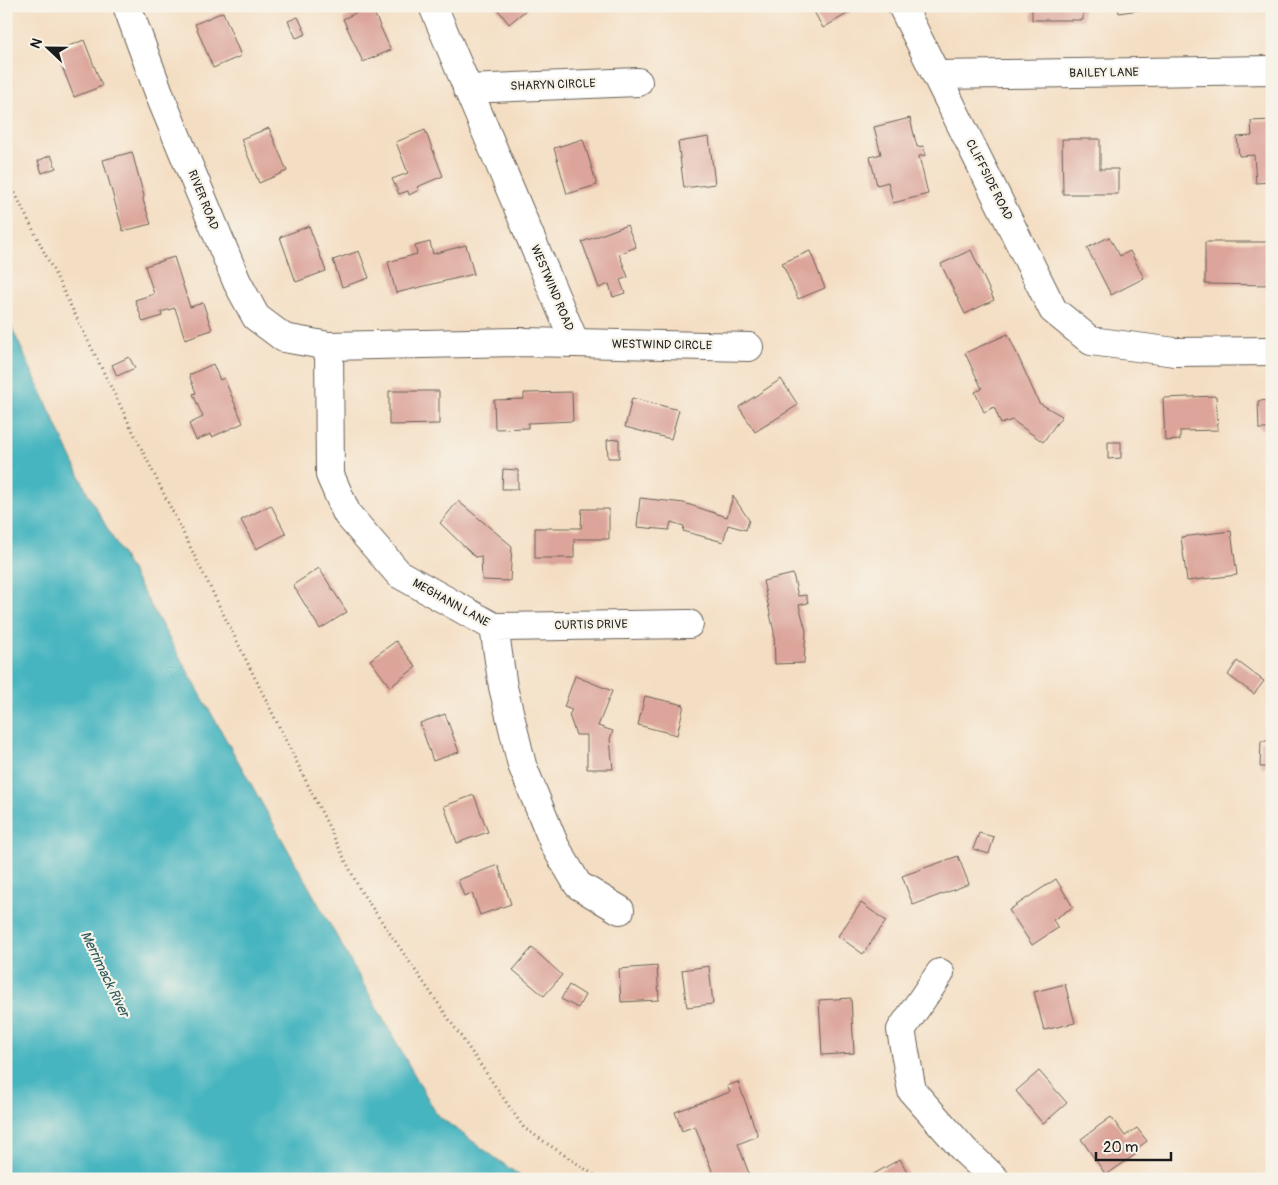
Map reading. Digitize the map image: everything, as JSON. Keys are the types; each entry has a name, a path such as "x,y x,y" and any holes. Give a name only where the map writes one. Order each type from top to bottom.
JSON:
{"street":[{"name":"RIVER ROAD","path":"128,6 162,101 236,282 256,317 284,338 328,346"},
{"name":"WESTWIND ROAD","path":"328,346 520,342 575,343 432,6"},
{"name":"CLIFFSIDE ROAD","path":"902,6 1054,310 1091,341 1175,352 1272,351"},
{"name":"BAILEY LANE","path":"936,75 1272,70"},
{"name":"SHARYN CIRCLE","path":"467,89 638,82"},
{"name":"WESTWIND CIRCLE","path":"575,343 749,347"},
{"name":"MEGHANN LANE","path":"328,346 330,475 347,514 399,574 494,627 503,686 522,765 555,846 578,885 620,910"},
{"name":"CURTIS DRIVE","path":"494,627 689,624"},
{"path":"940,973 901,1030 912,1091 964,1151 995,1179"}],"path":[{"path":"6,175 360,890 524,1128 600,1179"}],"water":[{"name":"Merrimack River","path":"6,315 88,494 437,1115 524,1179 6,1179"}],"building":[{"path":"371,6 391,50 363,62 343,19"},
{"path":"495,6 531,6 509,24"},
{"path":"811,6 850,6 852,11 823,28"},
{"path":"1032,6 1083,6 1083,20 1032,20"},
{"path":"1118,6 1157,6 1157,7 1119,13"},
{"path":"223,12 241,56 213,68 195,24"},
{"path":"298,17 306,34 296,38 288,21"},
{"path":"84,40 102,86 74,97 56,51"},
{"path":"910,118 917,147 923,146 926,155 919,156 928,194 893,203 888,182 877,185 870,157 881,154 874,127"},
{"path":"1272,120 1272,182 1256,183 1254,155 1239,156 1237,137 1252,136 1251,121"},
{"path":"269,128 287,171 259,183 241,139"},
{"path":"425,130 443,176 417,187 419,190 409,195 408,191 399,194 392,179 408,173 396,142"},
{"path":"709,137 715,184 684,188 678,142"},
{"path":"583,139 597,185 567,194 554,148"},
{"path":"1062,139 1100,139 1100,169 1118,169 1118,194 1063,194"},
{"path":"132,152 144,196 143,200 151,224 123,231 103,160"},
{"path":"51,155 56,168 42,173 38,161"},
{"path":"627,225 636,247 619,254 628,277 620,280 625,293 613,297 609,284 599,288 582,242"},
{"path":"309,226 326,271 296,282 280,237"},
{"path":"1109,237 1120,256 1130,251 1144,278 1111,295 1087,248"},
{"path":"430,242 433,254 466,245 474,274 396,293 388,262 417,254 415,246"},
{"path":"1205,242 1272,242 1272,285 1205,284"},
{"path":"971,250 994,300 965,314 941,264"},
{"path":"359,251 369,278 342,287 333,260"},
{"path":"810,251 825,288 798,299 782,263"},
{"path":"174,257 190,307 203,303 212,330 185,339 175,308 161,312 162,316 143,322 135,300 154,294 145,266"},
{"path":"1008,334 1039,403 1062,416 1043,442 1012,420 1001,424 994,407 984,412 975,392 982,389 965,353"},
{"path":"129,357 135,368 117,376 112,365"},
{"path":"213,364 220,380 224,378 243,423 212,437 211,434 196,440 189,424 203,417 193,394 196,393 189,375"},
{"path":"781,379 798,405 755,432 739,407"},
{"path":"389,391 439,391 439,424 389,425"},
{"path":"572,392 573,421 528,423 528,428 495,429 494,400 524,399 524,393"},
{"path":"1216,396 1218,430 1180,431 1180,440 1165,441 1163,398"},
{"path":"632,398 679,410 671,439 625,427"},
{"path":"1272,400 1272,429 1259,429 1258,401"},
{"path":"619,439 619,458 608,458 607,440"},
{"path":"1108,442 1121,442 1121,458 1108,459"},
{"path":"503,469 518,470 518,489 502,489"},
{"path":"733,496 749,520 746,530 728,525 723,542 683,531 684,526 671,522 669,530 637,527 640,498 684,503 727,517"},
{"path":"458,501 512,546 510,581 482,580 481,556 475,557 440,523"},
{"path":"271,505 286,534 256,549 241,520"},
{"path":"582,509 609,509 609,539 574,539 574,558 535,558 535,528 581,528"},
{"path":"1231,531 1237,575 1187,581 1181,537"},
{"path":"319,568 347,612 320,629 293,585"},
{"path":"793,574 798,596 806,595 808,603 799,605 806,631 804,663 775,664 774,632 763,581"},
{"path":"396,641 416,667 390,687 370,660"},
{"path":"1237,661 1264,681 1254,694 1228,675"},
{"path":"575,676 612,691 598,726 613,731 610,739 613,769 587,769 587,735 576,735 569,715 572,710 564,707"},
{"path":"645,696 684,705 677,735 638,725"},
{"path":"1269,713 1272,713 1272,787 1269,787 1269,767 1260,767 1261,741 1268,741"},
{"path":"445,714 459,752 433,761 420,723"},
{"path":"474,795 488,832 457,843 444,806"},
{"path":"979,833 994,837 989,854 973,849"},
{"path":"958,856 969,884 913,905 902,876"},
{"path":"498,865 511,904 480,915 472,893 464,896 458,880"},
{"path":"1056,879 1073,907 1053,920 1058,928 1032,945 1009,910"},
{"path":"861,903 886,921 863,954 838,936"},
{"path":"532,948 562,975 544,996 513,970"},
{"path":"657,966 659,1000 621,1002 619,969"},
{"path":"709,966 713,1004 687,1007 682,970"},
{"path":"1065,984 1075,1023 1044,1030 1034,992"},
{"path":"569,985 585,995 578,1008 561,999"},
{"path":"851,998 854,1053 822,1055 819,1000"},
{"path":"1039,1071 1067,1103 1043,1124 1016,1091"},
{"path":"738,1082 758,1136 738,1144 751,1179 715,1179 695,1126 682,1131 675,1112 730,1092 727,1086"},
{"path":"1111,1117 1125,1136 1137,1128 1147,1141 1134,1151 1136,1154 1106,1175 1081,1139"},
{"path":"900,1159 911,1179 874,1179 872,1175"}]}
